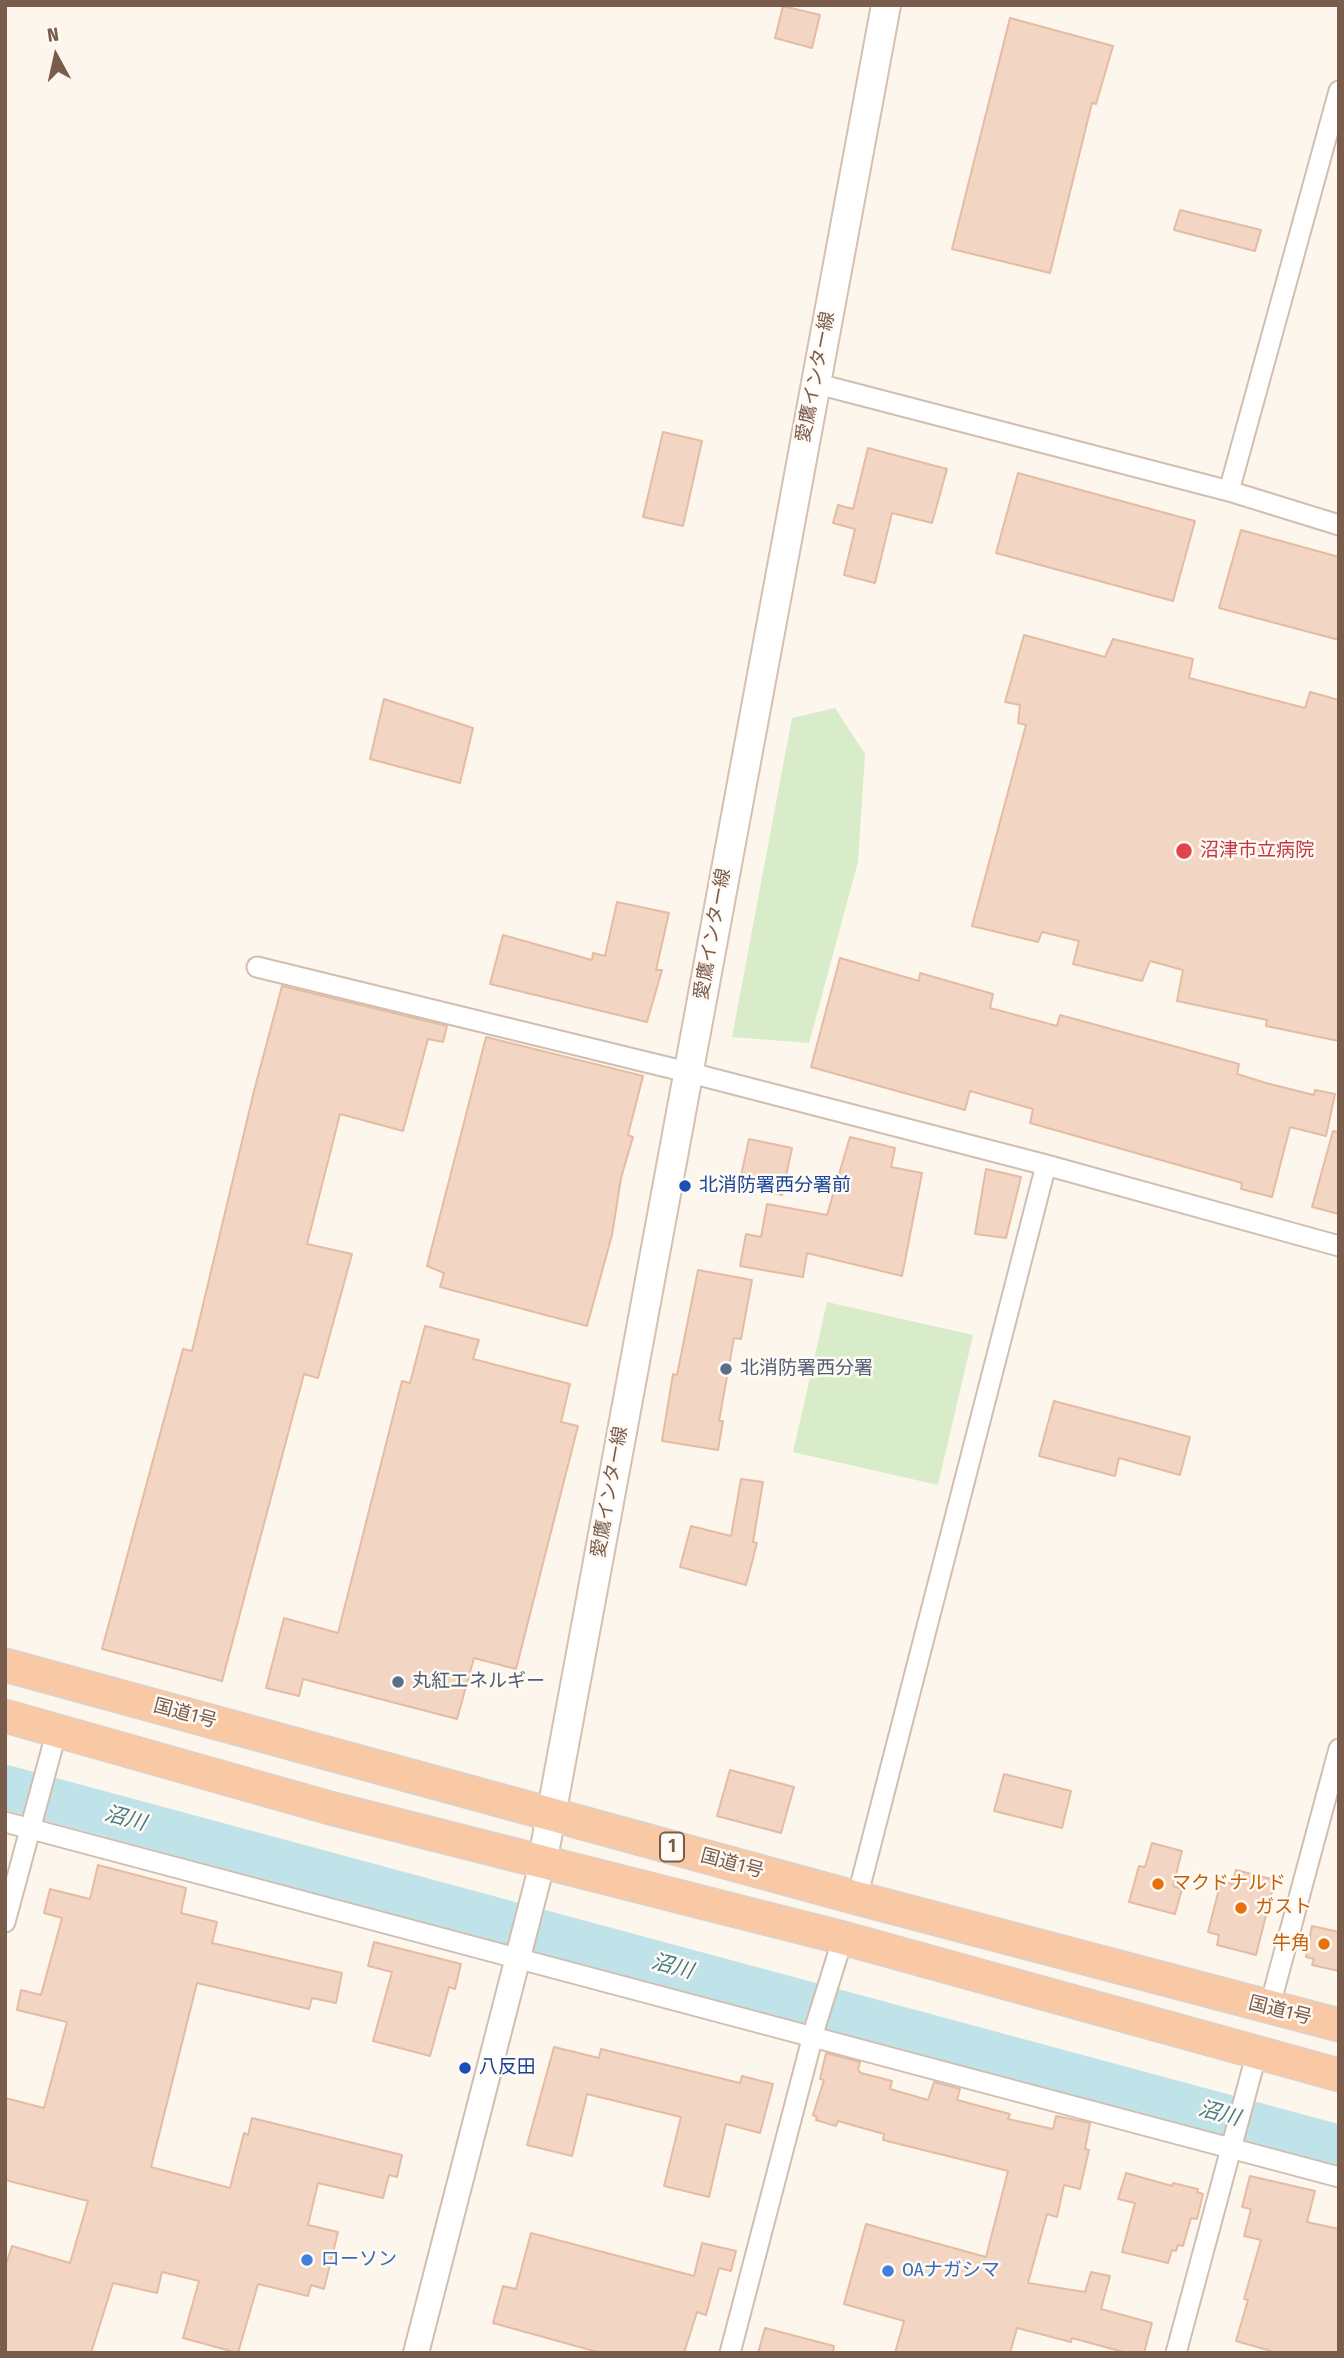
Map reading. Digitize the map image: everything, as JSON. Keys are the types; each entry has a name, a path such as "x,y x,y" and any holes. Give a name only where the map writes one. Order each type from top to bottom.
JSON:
{"highway":[{"name":"国道1号","path":"5,1665 857,1898 1339,2025"},
{"path":"5,1716 330,1808 542,1864 842,1938 1339,2075"}],"main road":[{"name":"愛鷹インター線","path":"542,1864 886,5"}],"street":[{"path":"1229,492 1330,161 1339,91"},
{"path":"814,383 1229,492 1339,525"},
{"path":"257,967 687,1072 1046,1165 1339,1246"},
{"path":"857,1898 1046,1165"},
{"path":"5,1922 57,1730"},
{"path":"1269,2008 1339,1749"},
{"path":"5,1822 32,1823 520,1957 815,2030 1339,2177"},
{"path":"416,2353 536,1897 542,1864"},
{"path":"730,2353 842,1938"},
{"path":"1176,2353 1256,2052"}],"green space":[{"path":"835,708 865,754 858,862 809,1043 732,1037 792,718"},
{"path":"827,1302 973,1335 938,1485 793,1452"}],"building":[{"path":"783,6 820,15 812,48 775,38"},
{"path":"1010,18 1113,46 1096,104 1092,103 1050,273 952,249"},
{"path":"1180,210 1261,230 1255,251 1174,230"},
{"path":"663,432 702,441 683,526 643,517"},
{"path":"868,448 947,469 932,523 892,513 875,583 844,575 855,529 833,523 838,505 853,509"},
{"path":"1018,473 1195,521 1173,601 996,553"},
{"path":"1241,530 1339,557 1339,640 1219,608"},
{"path":"1024,635 1105,657 1113,639 1193,659 1189,678 1305,708 1310,692 1339,700 1339,1041 1266,1026 1267,1020 1177,1001 1183,970 1150,961 1142,981 1073,964 1079,941 1042,932 1038,942 972,926 1026,725 1018,723 1020,705 1005,702"},
{"path":"384,699 473,728 460,783 370,759"},
{"path":"617,902 669,913 656,970 662,970 647,1022 490,984 503,935 592,960 593,953 605,956"},
{"path":"840,958 919,981 920,973 993,994 990,1008 1057,1026 1060,1015 1239,1064 1237,1074 1266,1083 1314,1095 1315,1090 1335,1094 1326,1136 1290,1127 1272,1197 1241,1189 1242,1183 1030,1123 1033,1109 970,1091 965,1110 811,1067"},
{"path":"282,986 447,1026 443,1042 428,1039 403,1131 340,1114 307,1244 352,1254 318,1378 304,1374 222,1681 102,1649 183,1349 192,1351"},
{"path":"486,1037 643,1076 628,1135 633,1137 621,1178 612,1235 587,1326 440,1287 444,1273 427,1266"},
{"path":"1333,1131 1339,1132 1339,1214 1312,1207"},
{"path":"850,1137 895,1148 891,1167 922,1173 902,1276 807,1253 803,1277 740,1266 746,1234 761,1237 767,1204 827,1215"},
{"path":"749,1139 792,1148 782,1195 739,1185"},
{"path":"986,1169 1021,1177 1006,1238 975,1234"},
{"path":"698,1270 752,1280 741,1339 734,1338 719,1421 723,1421 718,1450 662,1441 673,1374 677,1375"},
{"path":"425,1326 479,1340 473,1359 570,1384 561,1422 578,1426 516,1669 474,1658 457,1719 303,1679 299,1696 266,1688 284,1618 338,1633 402,1381 410,1383"},
{"path":"1054,1401 1190,1437 1180,1475 1119,1458 1115,1476 1039,1456"},
{"path":"741,1479 763,1482 753,1542 757,1543 746,1585 680,1567 691,1526 731,1536"},
{"path":"730,1770 794,1787 781,1833 717,1816"},
{"path":"1004,1774 1071,1791 1062,1828 994,1811"},
{"path":"1152,1843 1182,1851 1173,1886 1182,1889 1175,1914 1129,1902 1139,1866 1145,1867"},
{"path":"98,1865 186,1888 181,1913 217,1922 212,1943 342,1973 336,2003 312,1998 309,2009 197,1983 151,2167 230,2188 244,2133 248,2135 252,2118 402,2155 397,2177 389,2175 383,2198 318,2183 308,2225 338,2232 324,2289 311,2285 308,2296 258,2284 238,2353 183,2338 199,2281 162,2272 157,2293 113,2283 91,2353 5,2353 5,2267 12,2246 70,2263 88,2201 5,2180 5,2098 44,2108 67,2022 17,2010 21,1990 41,1995 62,1918 44,1913 50,1889 90,1899"},
{"name":"ガスト","path":"1236,1870 1275,1880 1256,1955 1217,1945 1219,1935 1208,1932 1221,1881 1232,1884"},
{"name":"牛角","path":"1312,1926 1339,1932 1339,1971 1312,1965 1314,1959 1306,1957"},
{"path":"374,1942 461,1964 455,1989 449,1987 430,2056 373,2041 392,1972 368,1966"},
{"path":"554,2047 599,2058 601,2049 740,2083 742,2076 773,2084 760,2133 726,2124 709,2197 664,2186 681,2117 587,2094 572,2156 527,2145"},
{"path":"826,2053 860,2062 858,2070 861,2073 892,2081 890,2089 928,2100 934,2082 960,2089 957,2100 1010,2114 1008,2119 1053,2129 1056,2116 1090,2123 1085,2149 1089,2150 1080,2189 1064,2185 1057,2217 1047,2214 1028,2283 1085,2292 1091,2272 1110,2276 1101,2309 1152,2323 1144,2353 1127,2353 1072,2338 1071,2342 1017,2328 1010,2353 895,2353 904,2321 844,2304 866,2224 986,2257 1008,2171 883,2140 884,2134 838,2121 836,2126 816,2120 817,2117 813,2115 824,2080 820,2079"},
{"path":"1126,2173 1172,2186 1173,2183 1198,2189 1197,2192 1203,2194 1197,2219 1191,2218 1183,2246 1178,2245 1176,2251 1172,2250 1168,2263 1122,2252 1135,2203 1118,2199"},
{"path":"1250,2176 1315,2191 1307,2222 1339,2229 1339,2353 1278,2353 1236,2341 1248,2300 1244,2299 1261,2240 1244,2236 1251,2209 1242,2207"},
{"path":"531,2233 694,2276 702,2243 736,2251 731,2271 719,2268 706,2315 697,2312 684,2353 601,2353 493,2323 503,2286 516,2289"},
{"path":"765,2328 834,2346 833,2353 758,2353"}],"waterway":[{"name":"沼川","path":"5,1787 1339,2147"}],"place":[{"name":"沼津市立病院","path":"1184,851"},
{"name":"北消防署西分署前","path":"685,1186"},
{"name":"北消防署西分署","path":"726,1369"},
{"name":"丸紅エネルギー","path":"398,1682"},
{"name":"マクドナルド","path":"1158,1884"},
{"name":"ガスト","path":"1241,1908"},
{"name":"牛角","path":"1324,1944"},
{"name":"八反田","path":"465,2068"},
{"name":"ローソン","path":"307,2260"},
{"name":"OAナガシマ","path":"888,2271"}]}
